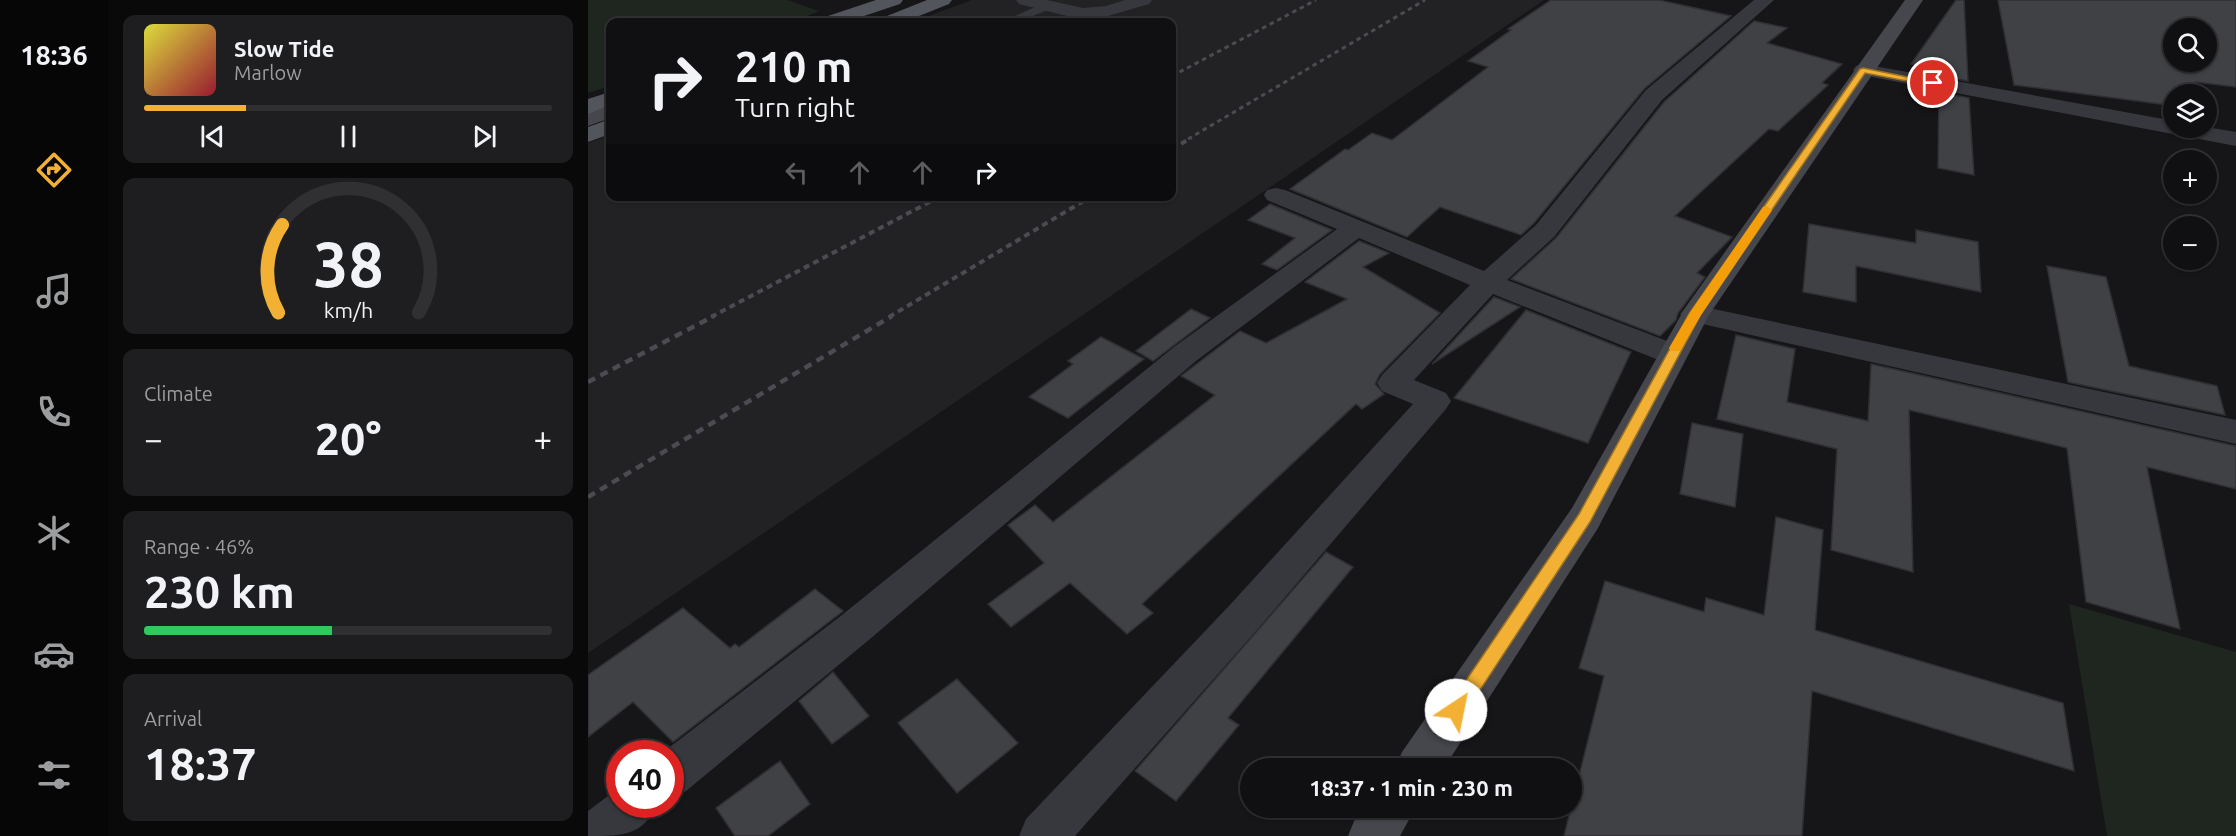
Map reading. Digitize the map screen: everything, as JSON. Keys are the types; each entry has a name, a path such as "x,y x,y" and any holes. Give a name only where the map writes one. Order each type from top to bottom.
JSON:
{"main road":[{"path":"841,18 894,0"},
{"path":"899,18 943,0"},
{"path":"588,106 606,99"},
{"path":"588,135 606,128"}],"street":[{"path":"1025,0 1083,14 1108,11 1143,0"},
{"path":"1043,836 1242,619 1435,401 1393,383 1488,282 1545,231 1654,95 1765,0"},
{"path":"1425,758 1585,518 1695,314 1914,0"},
{"path":"1863,70 2236,139"},
{"path":"588,119 606,112"},
{"path":"588,124 606,118"},
{"path":"1276,195 1672,354"},
{"path":"684,765 856,627 1185,354 1356,228"},
{"path":"1695,314 2236,432"},
{"path":"595,836 618,818"},
{"path":"1372,836 1384,818"}],"lane":[{"path":"1017,18 1047,6"}],"shaded area":[{"path":"588,0 787,0 819,11 803,18 606,18 606,87 588,93"},
{"path":"972,0 1544,0 588,653 588,143 606,136 606,201 1176,201 1176,18 923,18"},
{"path":"2069,604 2236,652 2236,836 2107,836"}],"building":[{"path":"1551,0 1659,0 1731,16 1644,89 1534,223 1521,235 1440,207 1407,237 1290,189 1345,149 1348,150 1372,133 1392,140 1488,67 1468,61 1511,30 1508,29"},
{"path":"1956,0 1964,0 1968,81 1939,76 1939,68 1911,64"},
{"path":"1998,0 2236,0 2236,87 2196,82 2197,84 2163,84 2163,104 2014,85"},
{"path":"1754,21 1787,28 1767,43 1842,64 1822,83 1828,85 1778,131 1769,129 1675,216 1732,237 1697,273 1705,277 1678,313 1676,320 1660,336 1511,279 1556,238 1664,102"},
{"path":"1939,92 1969,98 1974,175 1938,168"},
{"path":"1270,204 1332,230 1277,270 1262,264 1295,238 1248,220"},
{"path":"1809,224 1916,243 1916,230 1978,242 1981,292 1856,266 1856,302 1803,292"},
{"path":"1359,241 1389,253 1363,267 1440,313 1380,374 1375,384 1384,394 1362,409 1356,404 1142,604 1153,613 1127,634 1070,583 1011,627 988,604 1044,563 1008,525 1035,505 1053,522 1215,395 1181,376 1240,331 1266,343 1347,299 1305,282"},
{"path":"2047,266 2106,277 2129,366 2217,386 2225,415 2068,382"},
{"path":"1494,297 1520,307 1432,364"},
{"path":"1191,309 1210,318 1153,361 1136,351"},
{"path":"1526,310 1631,352 1588,443 1454,398"},
{"path":"1736,335 1795,349 1787,402 1868,421 1871,364 2236,446 2236,489 2147,467 2180,629 2086,602 2067,448 1909,410 1913,572 1831,550 1837,449 1717,419"},
{"path":"1101,337 1144,359 1068,418 1029,397 1073,364 1068,361"},
{"path":"1692,423 1743,434 1735,507 1680,494"},
{"path":"1776,517 1823,530 1815,630 2063,703 2074,771 1812,691 1802,836 1564,836 1568,818 1582,818 1582,764 1604,676 1579,668 1605,581 1704,612 1706,598 1764,615"},
{"path":"1326,552 1353,567 1228,718 1239,725 1176,801 1135,771"},
{"path":"815,589 843,611 676,740 671,740 633,702 588,737 588,675 683,608 730,648 735,644 739,647"},
{"path":"833,672 869,716 832,744 799,701"},
{"path":"957,679 1018,743 957,793 898,723"},
{"path":"780,761 810,804 768,836 735,836 716,808"}],"railway":[{"path":"1176,74 1316,0"},
{"path":"1188,139 1425,0"},
{"path":"1176,147 1191,138"},
{"path":"711,317 931,201"},
{"path":"889,317 1084,201"},
{"path":"588,382 714,316"},
{"path":"588,497 892,316"}],"slow traffic":[{"path":"1675,348 1695,314 1767,210"}],"route":[{"path":"1456,710 1585,518 1695,314 1863,70 1933,83"}]}
